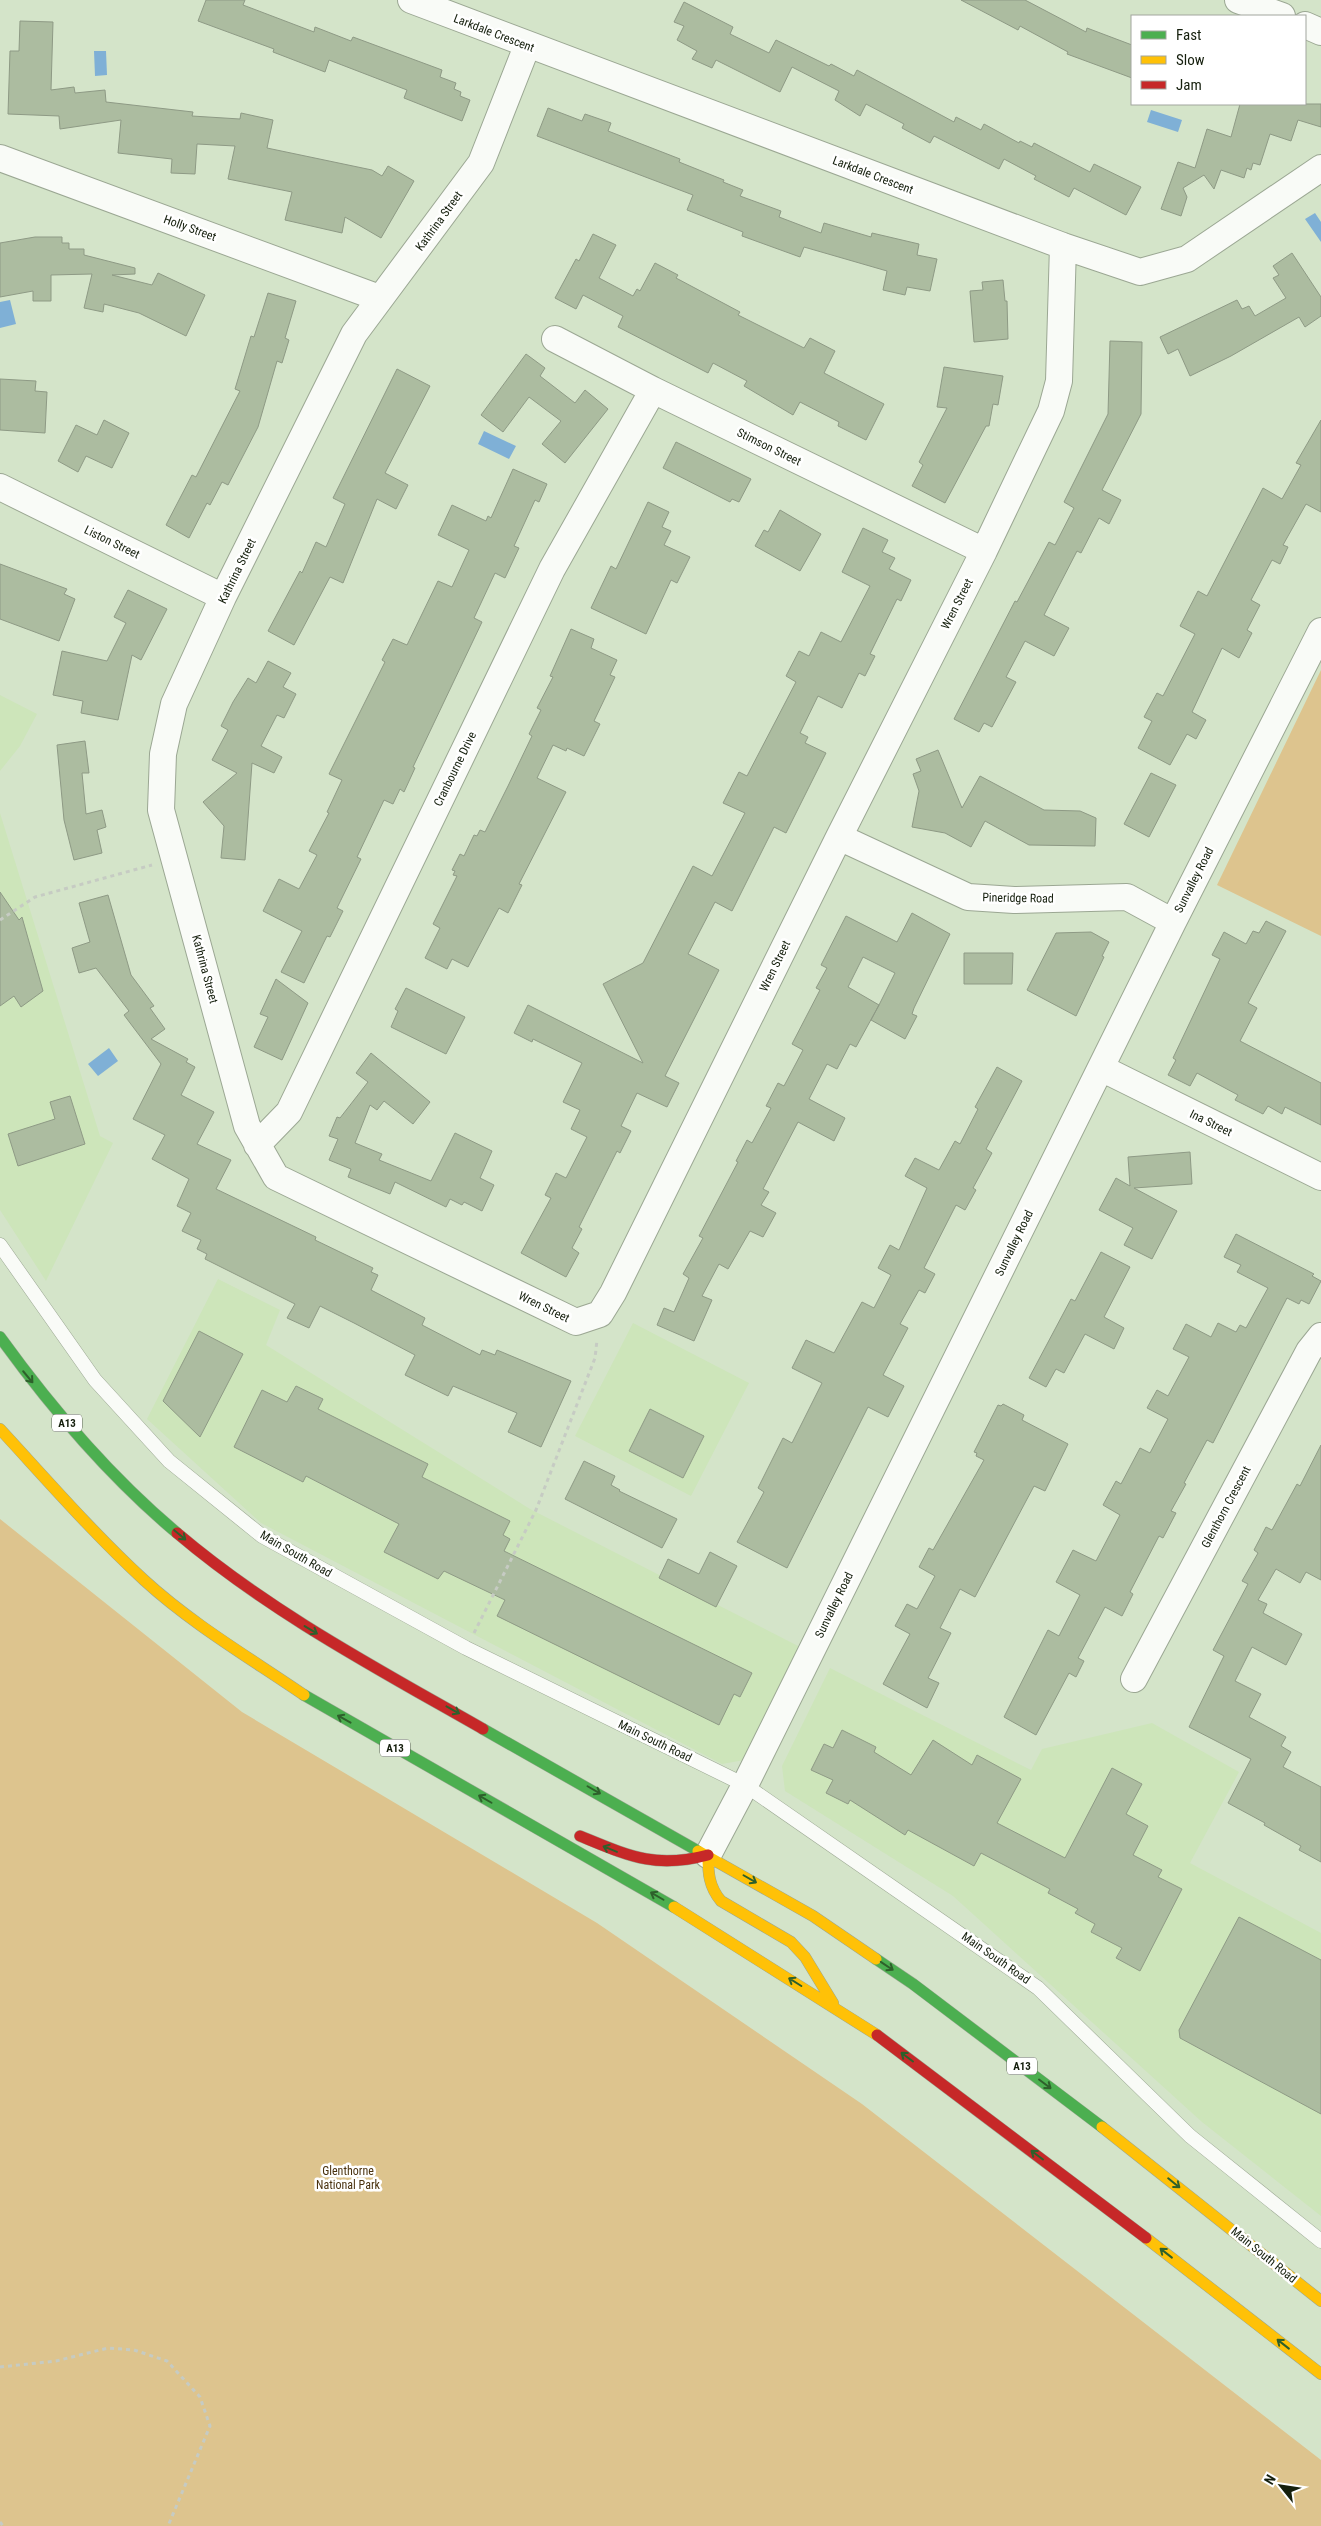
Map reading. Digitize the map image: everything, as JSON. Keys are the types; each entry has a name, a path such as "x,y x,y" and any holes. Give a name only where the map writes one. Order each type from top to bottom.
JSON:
{"highway":[{"name":"Main South Road","path":"0,1337 23,1372 90,1449 142,1504 217,1566 280,1611 355,1656 708,1854 813,1916 913,1984 1104,2128 1321,2301"},
{"name":"A13","path":"0,1429 106,1543 145,1581 193,1620 322,1706 682,1911 871,2030 1069,2179 1321,2374"},
{"path":"504,1810 566,1831 626,1855 653,1863 686,1862 708,1854 708,1882 714,1894 721,1901 791,1942 805,1957 836,2008"}],"street":[{"name":"Larkdale Crescent","path":"411,0 527,46 1063,246 1140,272 1187,258 1321,168"},
{"path":"1251,2 1280,15"},
{"path":"1306,25 1321,32"},
{"name":"Kathrina Street","path":"257,1145 248,1126 161,810 163,754 174,704 223,598 354,334 481,163 527,46"},
{"name":"Holly Street","path":"0,158 379,298"},
{"name":"Wren Street","path":"257,1145 276,1177 309,1194 576,1322 600,1314 613,1293 839,837 984,551 1051,411 1059,381 1063,246"},
{"name":"Stimson Street","path":"555,339 653,390 984,551"},
{"name":"Cranbourne Drive","path":"257,1145 289,1112 552,569 653,390"},
{"name":"Liston Street","path":"0,488 223,598"},
{"name":"Sunvalley Road","path":"708,1854 745,1785 1173,922 1321,631"},
{"name":"Pineridge Road","path":"839,837 968,897 1014,900 1127,897 1173,922"},
{"name":"Ina Street","path":"1101,1068 1321,1177"},
{"name":"Glenthorn Crescent","path":"1134,1679 1309,1351 1321,1336"}],"lane":[{"name":"Main South Road","path":"0,1246 94,1380 169,1461 262,1536 466,1648 745,1785 1038,1988 1190,2136 1321,2242"}],"path":[{"path":"0,920 35,897 174,858"},
{"path":"466,1648 536,1510 594,1358 600,1314"},
{"path":"0,2367 56,2360 108,2348 134,2350 167,2361 200,2397 210,2426 168,2526"},
{"path":"0,2522 3,2526"}],"shaded area":[{"path":"0,695 37,714 20,746 0,771"},
{"path":"0,813 100,1136 113,1143 46,1281 0,1210"},
{"path":"218,1279 280,1310 266,1345 530,1509 800,1647 744,1760 722,1764 261,1523 147,1419"},
{"path":"633,1323 749,1383 691,1496 575,1436"},
{"path":"830,1668 1031,1770 1042,1749 1152,1723 1239,1772 1190,1863 1321,1933 1321,2216 1202,2122 953,1896 785,1791 782,1766"}],"green space":[{"path":"1321,670 1321,936 1217,885"},
{"name":"Glenthorne National Park","path":"0,1519 242,1712 597,1923 862,2104 1321,2460 1321,2526 0,2526"}],"water":[{"path":"94,51 106,51 107,75 95,76"},
{"path":"1151,110 1182,120 1178,132 1147,122"},
{"path":"1315,213 1321,222 1321,242 1305,219"},
{"path":"10,300 16,324 0,328 0,302"},
{"path":"484,431 516,446 509,459 478,444"},
{"path":"109,1048 118,1061 98,1076 88,1064"}],"building":[{"path":"206,0 245,0 243,5 314,32 315,27 351,41 353,37 442,70 440,77 456,83 454,89 461,92 460,96 470,100 462,121 404,98 407,90 329,60 325,72 273,52 274,49 198,21"},
{"path":"961,0 1025,0 1086,32 1087,28 1131,45 1131,78 1067,54 1068,52 1020,26 1018,30"},
{"path":"684,2 733,27 730,34 769,53 776,40 854,76 857,70 954,122 956,117 981,130 984,124 1019,143 1020,141 1032,147 1034,143 1090,172 1094,164 1141,187 1126,215 1074,188 1069,197 1034,179 1036,176 1004,159 999,169 934,136 930,143 902,128 904,124 866,104 860,116 835,100 839,91 792,67 780,92 716,60 712,68 692,59 697,51 677,40 684,26 674,22"},
{"path":"20,21 53,22 51,90 74,87 75,93 105,90 106,102 193,112 192,116 240,119 241,113 273,120 267,148 372,170 382,176 388,166 414,181 381,238 345,217 342,233 285,220 292,192 228,179 235,146 197,144 195,174 171,173 172,159 118,153 121,120 60,129 59,116 8,114 10,51 19,51"},
{"path":"1321,104 1321,127 1298,120 1291,141 1270,134 1260,165 1253,163 1251,170 1247,168 1244,178 1221,170 1214,189 1204,175 1183,188 1187,197 1181,216 1161,209 1178,162 1195,168 1207,129 1231,137 1240,105"},
{"path":"548,108 582,121 585,114 611,123 608,131 680,159 679,162 724,180 723,182 743,190 740,196 781,211 779,217 821,233 824,223 871,237 872,233 919,244 917,255 937,259 930,291 907,287 905,295 883,290 887,271 804,247 800,257 742,236 743,232 687,210 693,195 537,136"},
{"path":"593,234 616,245 599,278 633,296 637,289 640,291 655,263 678,275 676,278 740,312 738,315 804,348 810,338 835,351 824,373 884,404 866,440 838,426 839,422 800,402 793,415 744,386 747,381 713,363 708,373 618,327 623,316 583,295 576,309 555,298 576,259 579,261"},
{"path":"35,237 62,237 62,243 69,243 69,249 84,249 84,255 135,268 135,274 112,275 152,285 158,273 205,295 186,336 139,313 104,304 103,312 84,308 92,274 51,275 51,301 33,301 33,291 0,297 0,243"},
{"path":"1292,253 1321,297 1321,316 1305,327 1299,317 1231,356 1190,376 1178,349 1168,354 1160,337 1237,300 1242,309 1249,306 1255,316 1286,298 1273,278 1279,275 1273,266"},
{"path":"1003,280 1005,301 1007,301 1008,339 974,342 970,291 983,290 982,282"},
{"path":"268,293 296,301 285,338 289,340 282,363 277,361 258,427 228,485 222,482 210,505 207,503 189,538 166,525 192,475 196,477 240,391 235,389 251,336 254,337"},
{"path":"1110,341 1142,342 1141,414 1102,490 1121,500 1109,524 1099,518 1081,553 1077,551 1044,615 1069,628 1054,656 1025,641 1006,677 1016,682 992,727 984,723 979,732 954,719 1015,601 1017,602 1049,542 1055,545 1074,508 1064,502 1108,414"},
{"path":"526,354 545,368 540,376 575,403 585,390 608,409 565,463 542,444 561,421 529,397 503,432 481,415"},
{"path":"944,367 1003,376 998,405 993,404 989,426 986,426 945,503 912,486 923,465 919,462 947,408 937,407"},
{"path":"397,369 430,386 385,473 408,485 396,509 377,499 343,583 330,577 294,645 268,631 300,571 302,573 316,542 326,547 345,504 333,498"},
{"path":"0,379 36,381 35,391 47,392 45,433 0,430"},
{"path":"104,420 129,433 112,468 86,456 78,472 58,461 76,425 97,435"},
{"path":"1321,420 1321,512 1306,504 1283,545 1288,547 1280,564 1272,560 1251,600 1260,605 1247,630 1252,633 1239,658 1222,648 1192,712 1206,720 1196,739 1187,734 1170,765 1138,748 1152,721 1144,717 1157,693 1163,696 1195,634 1180,626 1198,591 1207,596 1263,488 1282,499 1301,465 1296,463"},
{"path":"676,442 751,479 739,502 732,499 730,502 663,468"},
{"path":"513,469 547,484 539,502 535,500 514,546 519,548 505,578 495,573 474,618 482,622 413,767 415,768 404,792 400,789 393,804 384,800 357,857 361,859 337,908 343,911 330,937 327,936 304,983 281,972 302,931 263,911 279,879 299,889 317,855 309,851 329,813 327,812 342,780 329,774 385,662 382,660 393,639 407,645 438,581 452,587 469,550 438,535 452,505 486,521 488,516 491,518"},
{"path":"648,502 669,512 662,527 671,531 664,545 690,557 677,583 671,580 646,634 591,608 611,566 616,569"},
{"path":"780,510 821,534 800,571 755,546 764,530 768,532"},
{"path":"863,528 888,540 882,552 895,558 889,569 911,580 901,601 897,599 870,654 875,656 865,676 859,673 842,708 818,696 800,733 808,737 805,743 826,753 786,833 774,827 732,911 715,902 688,954 719,970 665,1076 679,1083 667,1107 637,1093 621,1126 631,1131 620,1153 617,1151 579,1227 582,1229 572,1248 579,1253 566,1277 521,1253 551,1198 545,1195 556,1173 566,1178 587,1137 571,1129 580,1110 563,1102 582,1063 533,1039 532,1042 514,1033 528,1005 643,1063 603,984 643,963 693,866 712,876 745,813 723,803 739,772 747,776 796,682 786,676 799,651 809,656 821,632 841,642 870,586 842,572"},
{"path":"0,564 67,589 64,594 75,599 59,641 0,619"},
{"path":"128,590 167,609 141,660 132,655 118,720 81,713 83,701 53,695 62,651 107,661 126,623 114,617"},
{"path":"571,629 594,639 591,648 617,660 610,675 615,677 594,721 600,724 584,756 567,748 566,751 553,745 537,778 566,792 519,884 522,885 508,913 499,908 468,967 452,959 447,969 425,958 440,928 433,924 457,876 453,875 455,871 452,870 460,854 464,856 474,835 477,836 480,830 485,832 508,786 532,736 529,734 541,710 537,708 553,677 550,676"},
{"path":"268,661 291,673 283,687 296,694 284,718 277,715 261,746 282,757 274,773 252,763 245,860 221,858 224,826 203,802 237,773 212,760 228,730 221,726 233,702 248,678 256,683"},
{"path":"85,741 89,773 82,773 86,814 102,810 106,827 97,830 102,853 74,860 64,820 57,745"},
{"path":"938,750 962,808 980,776 1044,810 1080,811 1096,818 1095,846 1029,845 985,821 971,847 945,833 912,827 919,791 913,774 921,771 916,759"},
{"path":"1151,773 1176,785 1149,837 1124,824"},
{"path":"0,892 19,920 22,917 43,991 21,1007 14,996 0,1006"},
{"path":"108,895 131,975 154,1006 150,1008 165,1029 151,1039 188,1059 186,1062 195,1067 181,1095 214,1112 197,1144 231,1160 216,1189 316,1237 315,1240 373,1268 371,1272 378,1275 371,1290 425,1318 422,1325 480,1355 482,1350 495,1355 497,1350 571,1381 541,1447 508,1432 517,1413 453,1386 448,1396 405,1375 415,1355 354,1323 320,1306 309,1328 287,1318 295,1304 205,1259 207,1254 197,1249 201,1240 182,1231 191,1213 177,1206 189,1179 152,1159 165,1135 133,1119 161,1064 124,1015 129,1011 96,968 79,973 72,948 90,942 79,903"},
{"path":"912,913 950,934 914,1008 912,1014 917,1016 905,1039 871,1020 879,1005 856,1047 850,1044 837,1069 827,1064 809,1099 845,1118 834,1141 798,1122 763,1189 769,1192 761,1205 776,1213 763,1237 750,1231 728,1269 719,1264 702,1296 712,1300 694,1341 657,1325 664,1308 674,1312 689,1278 683,1274 703,1238 699,1236 738,1162 736,1161 747,1140 752,1143 771,1108 766,1106 778,1083 784,1086 803,1050 792,1044 820,990 816,988 827,968 821,965 846,916 897,942","holes":["863,957 895,973 879,1005 848,987"]},
{"path":"1266,921 1286,931 1248,1003 1257,1008 1240,1041 1321,1083 1321,1125 1285,1107 1282,1114 1268,1106 1263,1114 1235,1100 1238,1095 1197,1073 1190,1086 1168,1075 1176,1060 1173,1058 1220,959 1212,955 1224,932 1246,944 1253,931 1259,933"},
{"path":"1091,932 1109,942 1102,956 1104,957 1076,1016 1027,990 1056,933"},
{"path":"964,953 1013,953 1012,984 964,984"},
{"path":"276,979 308,1003 282,1060 254,1047 268,1017 260,1014"},
{"path":"406,988 465,1017 446,1054 391,1027 398,1011 395,1009"},
{"path":"371,1053 430,1102 413,1124 384,1101 377,1110 370,1105 355,1143 382,1154 379,1160 431,1181 455,1133 492,1151 480,1178 494,1185 482,1211 464,1202 462,1205 450,1199 446,1207 395,1182 390,1194 348,1177 351,1169 329,1160 338,1139 329,1136 337,1117 340,1118 368,1082 356,1073"},
{"path":"997,1067 1022,1081 986,1149 992,1153 973,1188 976,1190 965,1210 956,1205 924,1268 935,1274 925,1293 919,1290 900,1324 908,1328 883,1375 904,1386 888,1417 868,1407 787,1568 737,1542 764,1492 758,1488 783,1438 792,1443 822,1383 792,1368 806,1340 834,1353 862,1302 874,1308 891,1275 878,1268 890,1245 899,1250 927,1188 905,1176 915,1158 939,1170 955,1141 960,1144 978,1109 975,1107"},
{"path":"70,1096 85,1144 18,1166 8,1134 55,1119 50,1102"},
{"path":"1190,1152 1192,1184 1134,1188 1177,1211 1152,1259 1124,1245 1133,1228 1099,1210 1116,1178 1130,1186 1128,1157"},
{"path":"1236,1234 1314,1274 1312,1276 1321,1281 1309,1304 1301,1300 1299,1304 1287,1298 1213,1443 1207,1440 1184,1483 1186,1484 1171,1511 1176,1513 1163,1538 1159,1536 1130,1592 1133,1594 1122,1616 1105,1607 1078,1658 1084,1661 1076,1677 1069,1673 1036,1735 1004,1717 1048,1630 1059,1636 1080,1595 1056,1582 1073,1550 1096,1561 1120,1515 1103,1505 1116,1481 1121,1484 1140,1448 1150,1453 1168,1419 1147,1408 1157,1390 1168,1396 1189,1357 1173,1349 1186,1324 1211,1337 1218,1323 1236,1332 1240,1325 1246,1328 1268,1288 1237,1272 1241,1265 1224,1257"},
{"path":"1101,1252 1130,1267 1104,1317 1124,1328 1114,1349 1085,1334 1064,1373 1056,1369 1046,1387 1029,1378 1071,1299 1075,1301"},
{"path":"199,1331 243,1354 200,1437 163,1401"},
{"path":"296,1386 323,1399 318,1409 428,1464 422,1477 510,1521 503,1535 510,1539 504,1551 752,1673 740,1697 734,1694 719,1725 497,1616 505,1600 444,1571 438,1579 384,1552 399,1524 306,1476 303,1482 234,1447 262,1390 287,1402"},
{"path":"1003,1404 1024,1415 1022,1420 1068,1444 1045,1491 1034,1486 975,1597 960,1589 940,1628 951,1633 928,1678 939,1683 927,1708 883,1684 910,1634 895,1626 907,1604 917,1609 935,1576 919,1567 929,1548 933,1550 984,1460 976,1456 977,1453 974,1452 998,1405 1001,1406"},
{"path":"650,1409 704,1436 683,1478 629,1451"},
{"path":"1321,1445 1321,1580 1306,1572 1300,1583 1276,1569 1258,1600 1267,1604 1263,1613 1302,1634 1286,1665 1252,1647 1235,1681 1261,1694 1249,1717 1286,1737 1281,1746 1291,1752 1283,1767 1321,1787 1321,1862 1299,1850 1301,1846 1264,1825 1265,1823 1228,1803 1251,1759 1189,1727 1224,1656 1213,1650 1248,1584 1242,1581 1258,1553 1254,1550 1266,1527 1272,1530 1297,1484 1300,1486"},
{"path":"584,1461 615,1476 611,1485 619,1491 677,1519 662,1548 565,1499"},
{"path":"710,1552 737,1566 716,1607 659,1578 668,1559 699,1574"},
{"path":"842,1730 876,1747 874,1752 911,1775 933,1740 972,1765 977,1755 1021,1779 997,1823 1065,1858 1112,1768 1142,1784 1126,1814 1148,1826 1133,1855 1162,1870 1158,1877 1182,1889 1140,1971 1116,1958 1122,1948 1091,1932 1095,1924 1075,1913 1078,1909 1048,1893 1050,1889 981,1853 974,1866 908,1830 905,1835 850,1800 848,1804 826,1793 833,1780 811,1770 824,1744 833,1748"},
{"path":"1239,1917 1321,1960 1321,2114 1180,2038 1179,2030"}],"traffic: fast":[{"path":"0,1337 82,1441 128,1488 177,1533"},
{"path":"304,1695 674,1907"},
{"path":"483,1729 698,1851"},
{"path":"876,1959 913,1984 1102,2127"}],"traffic: slow":[{"path":"0,1429 88,1525 162,1596 201,1626 304,1695"},
{"path":"698,1851 813,1916 876,1959"},
{"path":"708,1855 710,1880 721,1901 791,1942 805,1957 833,2003"},
{"path":"674,1907 877,2035"},
{"path":"1102,2127 1321,2301"},
{"path":"1146,2238 1321,2374"}],"traffic: jam":[{"path":"177,1533 249,1589 287,1614 483,1729"},
{"path":"580,1836 642,1858 673,1861 708,1855"},
{"path":"877,2035 1146,2238"}]}
